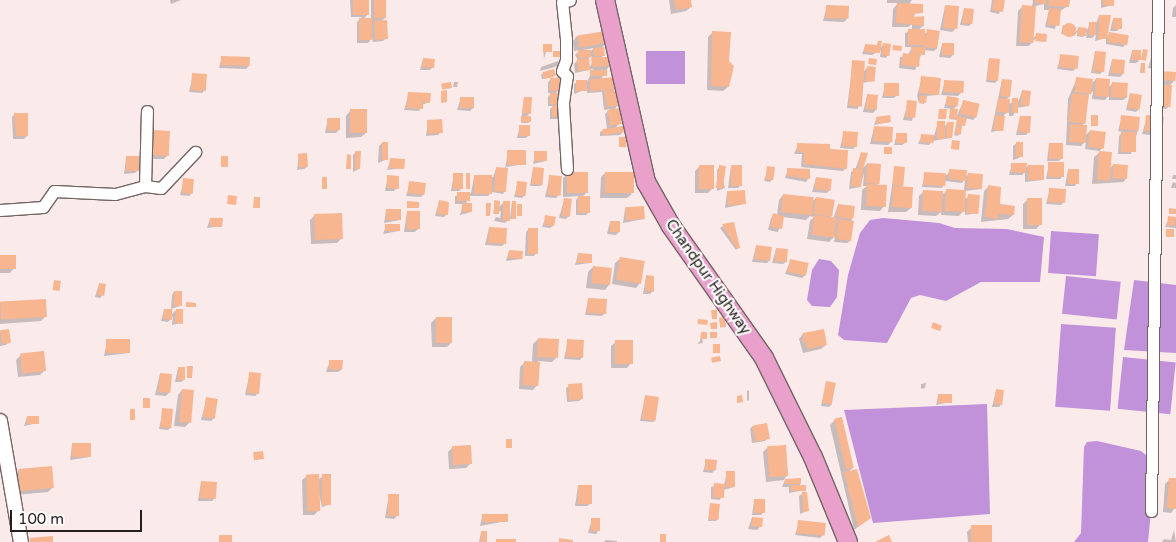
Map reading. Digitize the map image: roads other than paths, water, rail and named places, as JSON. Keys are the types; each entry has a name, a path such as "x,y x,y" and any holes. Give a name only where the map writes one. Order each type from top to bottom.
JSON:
{"main road":[{"name":"Chandpur Highway","path":"605,0 646,182 670,226 764,358 813,457 848,542"}],"street":[{"path":"567,169 563,103 567,76 562,72 566,60 566,39 562,2 570,0"},
{"path":"1151,511 1158,0"},
{"path":"144,186 147,111"},
{"path":"0,210 43,207 54,191 115,194 144,186 161,188 195,152"},
{"path":"0,421 21,542"}]}
